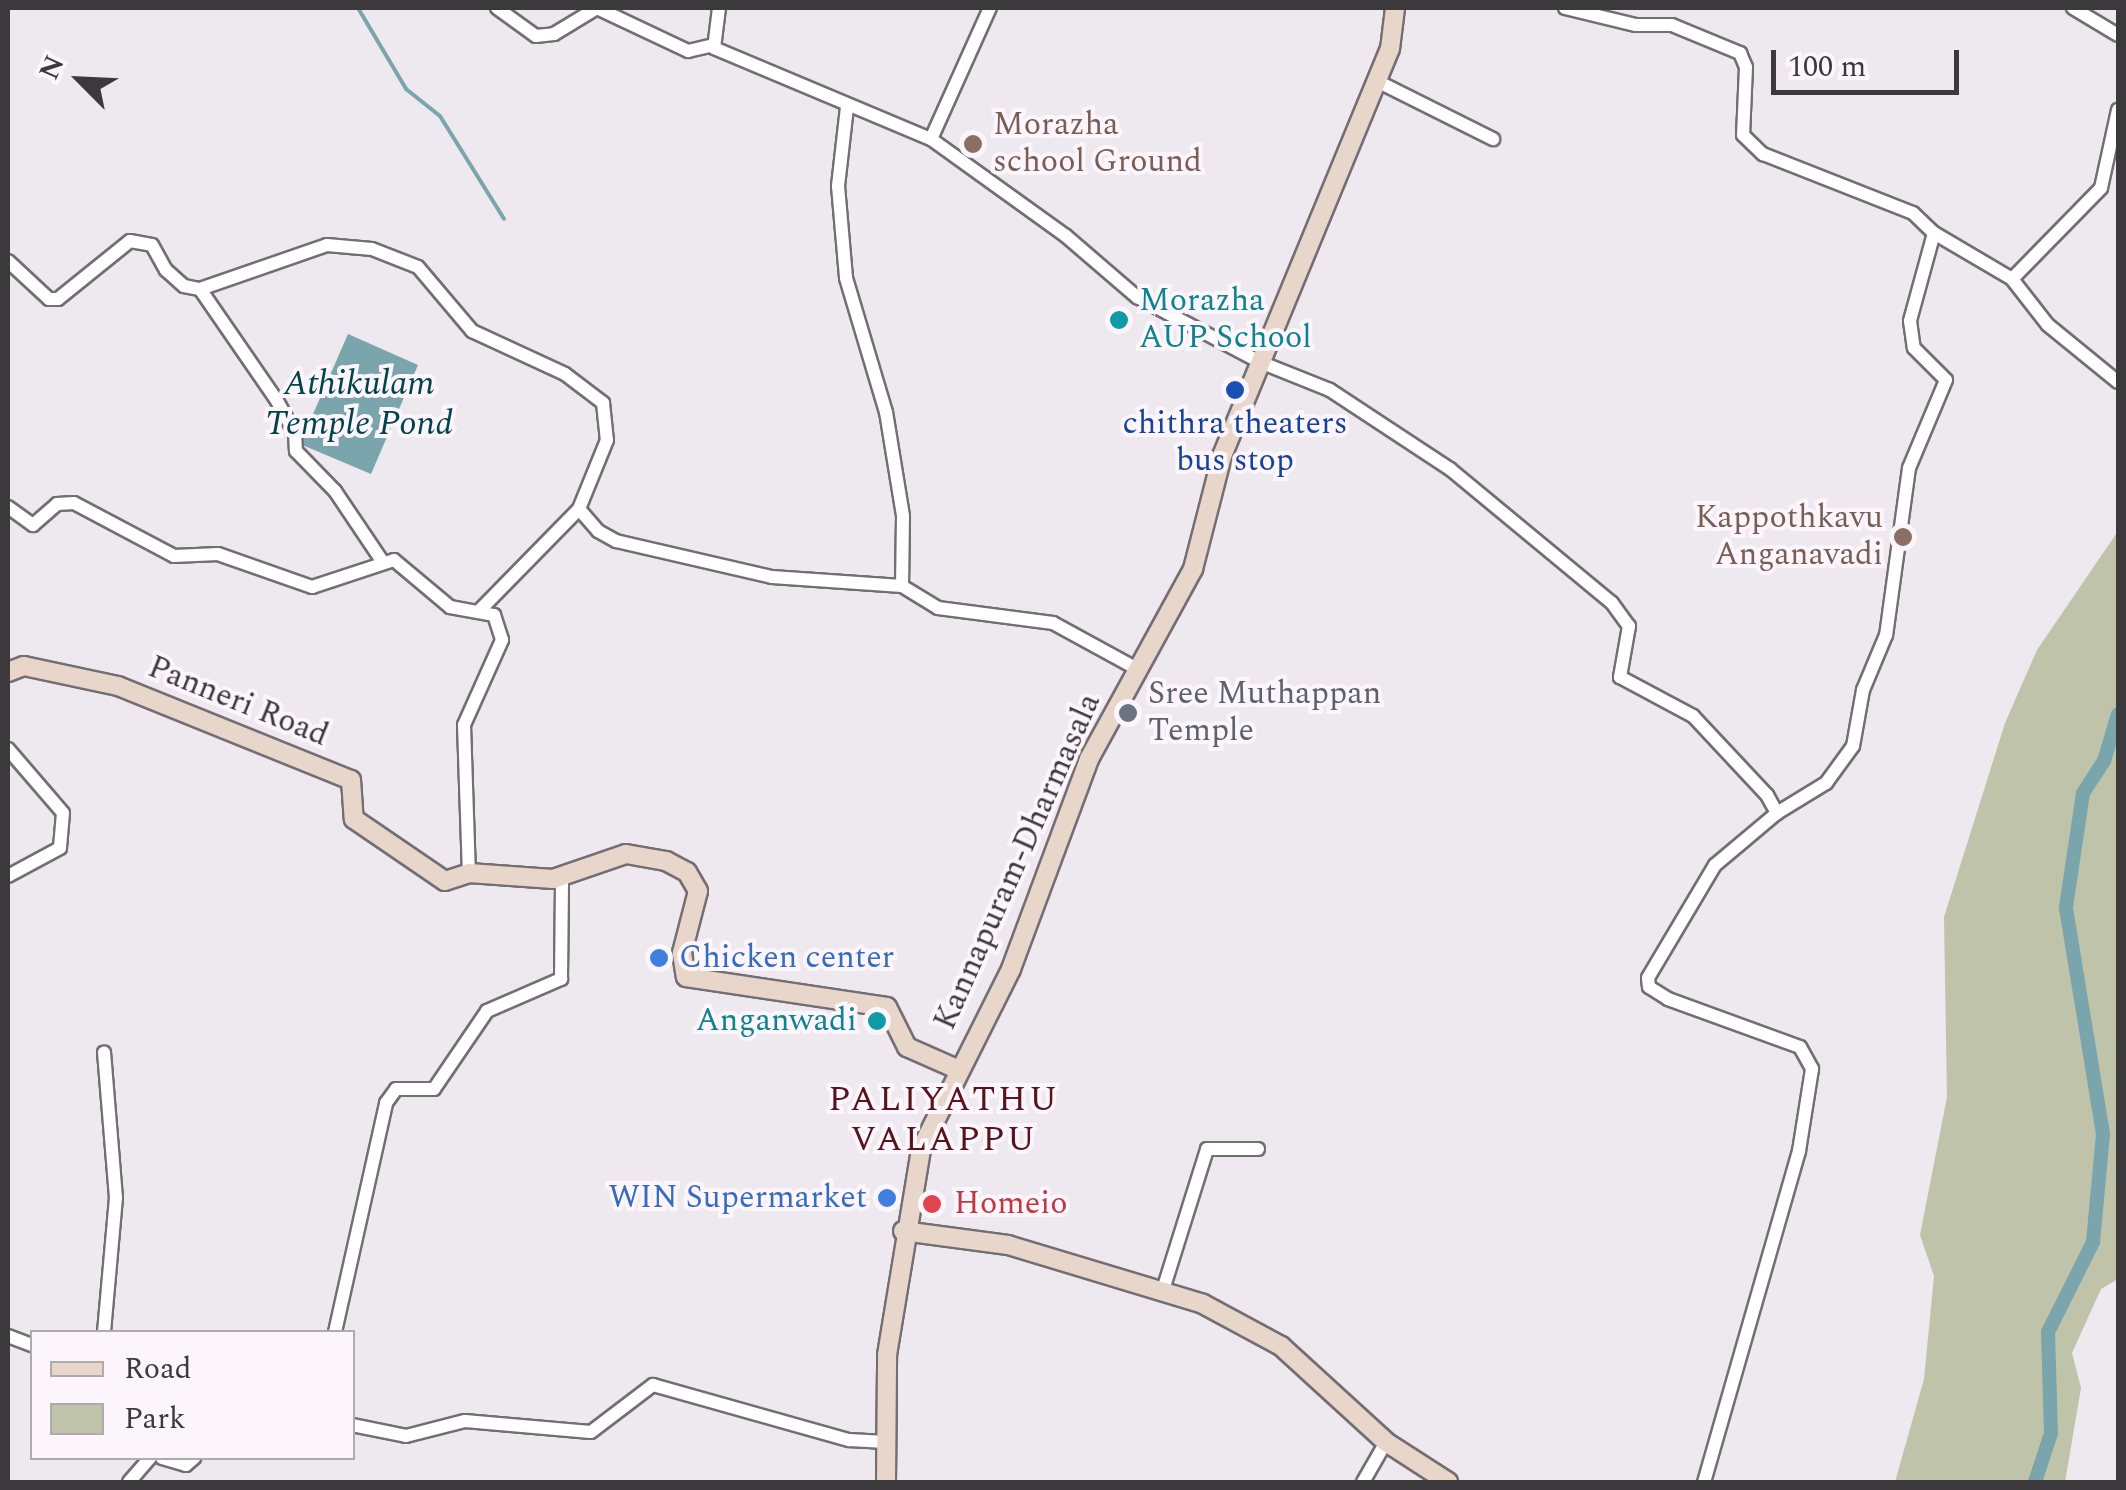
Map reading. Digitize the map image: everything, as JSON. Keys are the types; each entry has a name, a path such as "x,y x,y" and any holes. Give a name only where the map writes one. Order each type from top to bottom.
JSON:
{"main road":[{"name":"Kannapuram-Dharmasala","path":"886,1482 887,1356 903,1231 921,1149 1011,969 1089,759 1193,569 1222,456 1377,81 1395,8"},
{"name":"Panneri Road","path":"8,672 24,666 118,686 351,780 354,819 434,877 454,881 469,872 519,879 562,876 626,854 666,861 687,872 698,890 682,953 686,977 887,1007 908,1047 959,1070"},
{"path":"903,1231 1008,1245 1202,1304 1280,1346 1386,1442 1448,1482"}],"street":[{"path":"498,8 536,36 554,34 597,8 688,50 714,46 847,107 931,139 1066,236 1136,297 1260,362 1330,390 1405,436 1581,574 1628,626 1620,677 1693,716 1733,754 1777,813"},
{"path":"714,46 719,8"},
{"path":"931,139 990,8"},
{"path":"1565,8 1636,24 1672,25 1740,52 1746,67 1743,135 1762,154 1913,214 1934,233 2012,279 2048,325 2118,382"},
{"path":"2074,8 2118,35"},
{"path":"1377,81 1493,139"},
{"path":"847,107 838,186 846,278 886,412 903,516 902,586"},
{"path":"2012,279 2100,188 2118,110"},
{"path":"1704,1482 1799,1151 1812,1068 1800,1048 1668,999 1649,987 1648,978 1715,865 1777,813 1826,784 1853,746 1863,690 1886,635 1909,468 1946,380 1914,348 1910,321 1934,233"},
{"path":"8,261 39,292 58,299 130,241 152,245 184,286 200,289 327,245 372,248 418,267 472,332 564,374 603,403 607,440 578,509 480,610"},
{"path":"200,289 276,399 295,433 296,450 334,491 382,560"},
{"path":"8,508 33,525 57,504 74,503 174,556 218,554 312,587 382,560 394,560 450,606 494,615 502,640 464,724 469,872"},
{"path":"578,509 616,541 772,577 902,586 938,608 1053,623 1137,669"},
{"path":"8,749 63,812 60,848 8,876"},
{"path":"335,1330 386,1103 396,1090 434,1089 487,1011 561,979 562,876"},
{"path":"104,1052 116,1198 104,1330"},
{"path":"1162,1293 1207,1150 1258,1149"},
{"path":"355,1426 406,1436 465,1420 591,1432 653,1385 849,1440 886,1442"},
{"path":"1363,1482 1386,1442"},
{"path":"130,1482 148,1460"},
{"path":"169,1460 186,1465 192,1460"}],"green space":[{"path":"2118,531 2118,1279 2101,1289 2072,1353 2081,1388 2065,1482 1895,1482 1924,1379 1934,1276 1920,1235 1947,1097 1944,917 2005,723 2037,650"}],"water":[{"name":"Athikulam Temple Pond","path":"348,334 418,365 371,474 300,444"}],"waterway":[{"path":"358,8 406,89 440,116 504,219"},
{"path":"2035,1482 2051,1433 2048,1332 2093,1242 2103,1134 2066,907 2083,793 2104,761 2118,714"}],"place":[{"name":"Morazha school Ground","path":"973,144"},
{"name":"Morazha AUP School","path":"1119,320"},
{"name":"chithra theaters bus stop","path":"1235,390"},
{"name":"Kappothkavu Anganavadi","path":"1903,537"},
{"name":"Sree Muthappan Temple","path":"1128,713"},
{"name":"Chicken center","path":"659,958"},
{"name":"Anganwadi","path":"877,1021"},
{"name":"WIN Supermarket","path":"887,1198"},
{"name":"Homeio","path":"932,1204"}],"district":[{"name":"PALIYATHU VALAPPU","path":"944,1120"}]}
